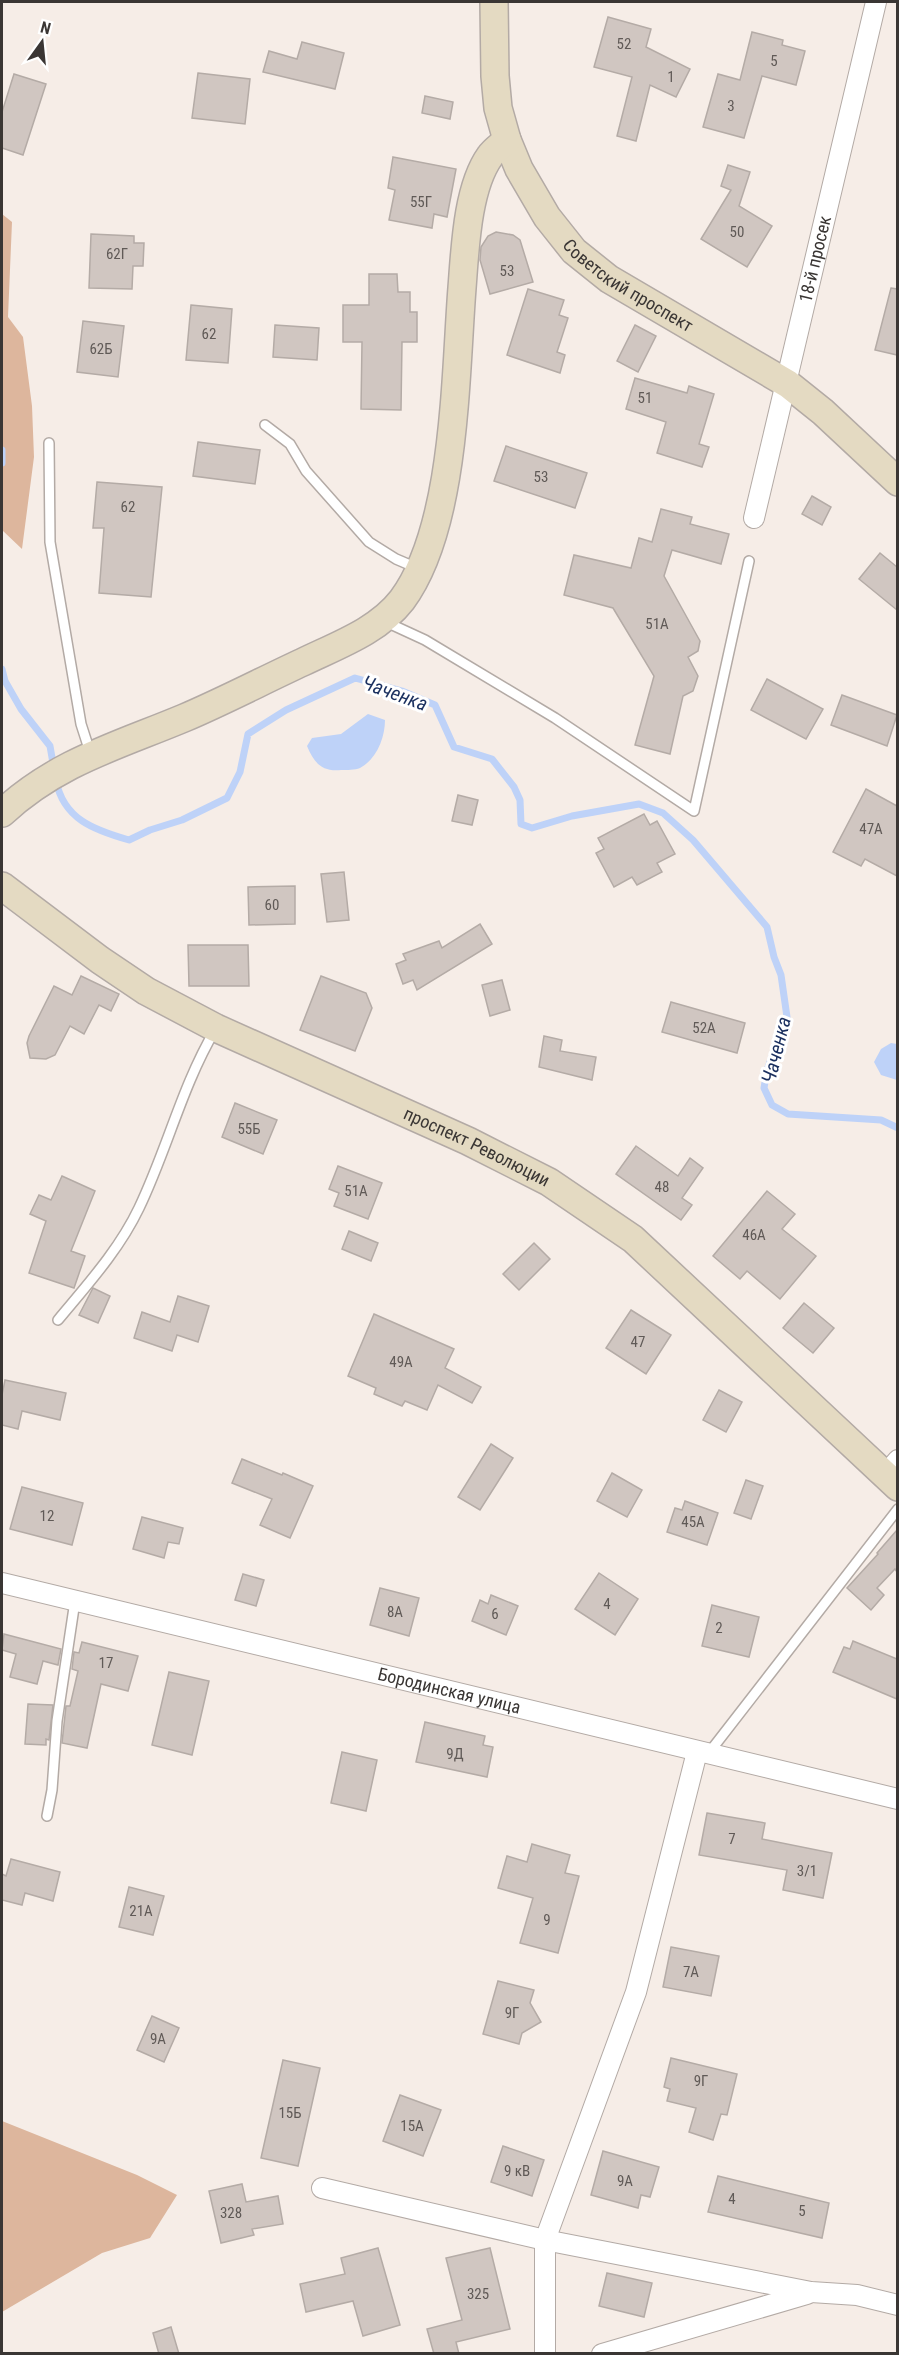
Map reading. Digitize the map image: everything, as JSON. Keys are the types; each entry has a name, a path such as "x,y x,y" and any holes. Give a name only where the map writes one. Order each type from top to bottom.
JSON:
{"street":[{"name":"Советский проспект","path":"494,2 496,87 498,108 507,140 519,169 547,217 574,251 609,279 788,384 823,412 897,482"},
{"name":"18-й просек","path":"754,518 788,384 876,2"},
{"path":"2,813 33,787 79,760 185,718 344,643 384,620 403,598 419,569 433,532 443,495 449,456 466,234 475,190 490,156 507,140"},
{"name":"проспект Революции","path":"2,886 100,960 146,991 216,1028 468,1141 549,1182 633,1239 893,1474"},
{"name":"Бородинская улица","path":"2,1583 897,1799"},
{"path":"544,2353 545,2240 636,1992 702,1753"},
{"path":"322,2188 545,2240 811,2292 856,2295 897,2306"},
{"path":"602,2354 811,2292"}],"lane":[{"path":"265,425 290,444 306,471 369,542 396,559 419,569"},
{"path":"49,442 50,542 81,724 79,760"},
{"path":"384,620 425,640 555,718 694,811 749,561"},
{"path":"58,1320 117,1246 138,1208 198,1058 216,1028"},
{"path":"702,1753 897,1509"},
{"path":"47,1816 52,1790 57,1721 75,1601"}],"shaded area":[{"path":"2,214 12,222 8,317 23,337 32,406 34,457 22,549 2,530"},
{"path":"2,2121 137,2175 177,2195 150,2238 102,2253 2,2312"}],"water":[{"path":"368,714 385,720 379,747 366,764 356,769 334,770 324,768 316,762 307,746 312,738 341,734"},
{"path":"891,1043 897,1044 897,1080 881,1075 874,1062 881,1049"}],"building":[{"path":"608,17 651,29 646,47 690,69 676,97 650,85 636,141 617,136 632,77 594,67"},
{"path":"752,32 783,40 782,45 805,51 796,85 762,76 744,138 703,127 718,74 740,80"},
{"path":"302,42 344,53 335,89 263,72 269,51 297,59"},
{"path":"198,73 250,79 245,124 192,118"},
{"path":"14,74 46,84 23,155 2,148 2,112"},
{"path":"425,96 453,102 450,119 422,113"},
{"path":"393,157 456,169 447,217 434,214 432,228 389,220 395,190 388,188"},
{"path":"728,165 750,172 739,206 772,226 747,267 701,239 731,190 721,186"},
{"path":"496,232 513,235 520,240 533,282 490,294 480,260 481,247 488,236"},
{"path":"91,234 134,236 134,243 144,243 143,266 133,266 132,289 89,288"},
{"path":"369,274 397,274 398,292 410,292 410,312 417,312 417,342 402,342 401,410 361,409 362,342 343,342 343,305 369,305"},
{"path":"891,288 897,289 897,355 875,350"},
{"path":"528,289 564,300 559,315 568,318 557,352 565,355 560,373 507,355"},
{"path":"191,305 232,309 228,363 186,360"},
{"path":"83,321 124,326 118,377 77,372"},
{"path":"275,325 319,328 317,360 273,357"},
{"path":"635,325 656,336 638,372 617,361"},
{"path":"635,378 687,393 689,386 714,394 699,444 709,447 702,467 657,453 666,422 626,409"},
{"path":"198,442 260,450 255,484 193,476"},
{"path":"506,446 587,473 575,508 494,481"},
{"path":"97,482 162,487 151,597 99,593 104,528 93,528"},
{"path":"812,496 831,507 822,525 802,514"},
{"path":"661,509 692,517 690,524 729,534 721,564 672,550 664,576 700,641 698,651 688,657 698,676 693,691 683,696 670,754 635,745 654,676 613,608 564,595 574,555 631,568 639,538 652,542"},
{"path":"880,553 897,567 897,610 859,579"},
{"path":"767,679 823,709 806,739 751,710"},
{"path":"842,695 897,715 887,746 831,725"},
{"path":"866,789 897,806 897,876 865,859 861,866 833,852"},
{"path":"458,795 478,800 472,825 452,821"},
{"path":"644,814 650,825 657,821 675,854 657,863 662,872 637,885 632,877 614,887 596,853 604,849 598,838"},
{"path":"344,872 349,920 327,922 321,874"},
{"path":"295,886 295,924 249,925 248,887"},
{"path":"480,924 492,944 417,990 413,980 403,984 396,964 406,960 403,954 439,941 442,948"},
{"path":"188,945 248,945 249,986 189,986"},
{"path":"81,976 119,994 111,1011 99,1005 84,1034 70,1026 55,1055 46,1059 30,1058 27,1043 29,1036 54,986 72,995"},
{"path":"321,976 366,993 372,1008 355,1051 300,1030"},
{"path":"502,980 510,1010 490,1016 482,985"},
{"path":"671,1002 745,1023 737,1053 662,1032"},
{"path":"544,1036 562,1040 560,1051 596,1057 592,1080 539,1067"},
{"path":"235,1103 277,1120 263,1154 222,1137"},
{"path":"636,1146 678,1176 690,1158 703,1168 682,1198 692,1205 681,1220 616,1174"},
{"path":"338,1166 382,1183 368,1219 334,1206 339,1193 329,1189"},
{"path":"62,1176 95,1191 71,1251 85,1256 74,1288 29,1273 46,1221 30,1214 39,1195 51,1200"},
{"path":"767,1191 795,1214 782,1229 816,1256 780,1299 747,1271 740,1279 713,1256"},
{"path":"349,1231 378,1243 371,1261 342,1249"},
{"path":"534,1243 550,1259 519,1290 503,1274"},
{"path":"93,1288 110,1296 98,1323 79,1315"},
{"path":"178,1296 209,1306 198,1342 177,1335 172,1351 134,1338 142,1312 170,1322"},
{"path":"804,1303 834,1328 813,1353 783,1328"},
{"path":"631,1310 671,1335 646,1374 606,1348"},
{"path":"374,1314 454,1349 445,1368 481,1387 472,1403 438,1385 427,1410 405,1401 402,1406 374,1394 376,1388 348,1376"},
{"path":"5,1380 66,1393 60,1420 22,1411 18,1429 2,1425 2,1395"},
{"path":"719,1390 742,1402 726,1432 703,1420"},
{"path":"491,1444 513,1458 480,1510 458,1497"},
{"path":"242,1459 313,1486 290,1538 260,1525 272,1499 232,1483"},
{"path":"612,1473 642,1490 627,1517 597,1501"},
{"path":"746,1480 763,1486 751,1519 734,1513"},
{"path":"22,1487 83,1503 72,1545 10,1529"},
{"path":"685,1501 718,1513 707,1545 667,1532 675,1508 682,1510"},
{"path":"142,1517 183,1528 179,1544 168,1542 164,1558 133,1549"},
{"path":"897,1530 897,1572 895,1569 877,1588 884,1595 871,1610 847,1588"},
{"path":"599,1573 638,1599 615,1635 575,1609"},
{"path":"243,1574 264,1580 256,1606 235,1600"},
{"path":"380,1588 419,1598 409,1636 370,1625"},
{"path":"491,1595 518,1606 506,1635 472,1621 480,1600 488,1604"},
{"path":"712,1605 759,1617 749,1657 702,1646"},
{"path":"4,1634 61,1649 58,1665 43,1661 37,1684 10,1677 16,1654 2,1650"},
{"path":"853,1641 897,1659 897,1699 833,1672 844,1647 850,1649"},
{"path":"82,1642 138,1656 128,1691 101,1684 87,1748 62,1743 66,1706 70,1706 78,1671 72,1669 74,1652 79,1653"},
{"path":"169,1672 209,1681 192,1755 152,1745"},
{"path":"28,1704 53,1705 49,1740 46,1739 46,1745 25,1744"},
{"path":"425,1722 485,1736 483,1745 493,1747 487,1777 416,1762"},
{"path":"342,1752 377,1760 366,1811 331,1803"},
{"path":"707,1813 765,1823 762,1839 832,1853 823,1898 783,1890 787,1870 699,1855"},
{"path":"532,1844 570,1855 565,1873 579,1876 558,1953 520,1943 533,1898 498,1888 507,1856 527,1862"},
{"path":"11,1859 60,1872 53,1901 25,1893 22,1905 2,1900 2,1874 6,1876"},
{"path":"129,1887 164,1896 153,1935 119,1927"},
{"path":"671,1947 719,1956 711,1996 663,1987"},
{"path":"498,1981 534,1990 530,2003 541,2022 522,2033 519,2044 483,2034"},
{"path":"152,2016 179,2028 164,2062 137,2050"},
{"path":"671,2058 737,2074 727,2115 721,2114 713,2140 689,2132 696,2108 667,2101 670,2089 664,2087"},
{"path":"283,2060 320,2068 298,2166 261,2158"},
{"path":"400,2095 441,2110 423,2156 383,2141"},
{"path":"503,2146 544,2160 532,2196 491,2182"},
{"path":"603,2151 659,2167 650,2197 641,2195 638,2208 591,2195"},
{"path":"718,2176 829,2203 822,2238 708,2212"},
{"path":"242,2184 246,2202 278,2196 283,2224 252,2229 254,2235 221,2243 209,2191"},
{"path":"378,2248 400,2325 363,2336 353,2301 306,2312 300,2284 345,2274 341,2258"},
{"path":"490,2248 510,2329 456,2342 459,2354 434,2354 427,2329 462,2320 446,2258"},
{"path":"607,2273 652,2283 644,2317 599,2306"},
{"path":"171,2327 179,2354 159,2354 153,2333"}],"waterway":[{"name":"Чаченка","path":"2,450 2,463"},
{"name":"Чаченка","path":"2,669 5,681 21,709 50,746 54,769"},
{"name":"Чаченка","path":"56,780 65,804 82,821 104,832 129,840 150,830 182,820 227,798 240,772 248,734 286,710 355,678 402,691 435,705 454,747 492,759 514,787 520,800 521,824 532,828 572,816 639,804 663,813 693,840 767,927 781,975 787,1017 767,1070 764,1088 772,1105 788,1114 881,1120 898,1128"}]}
